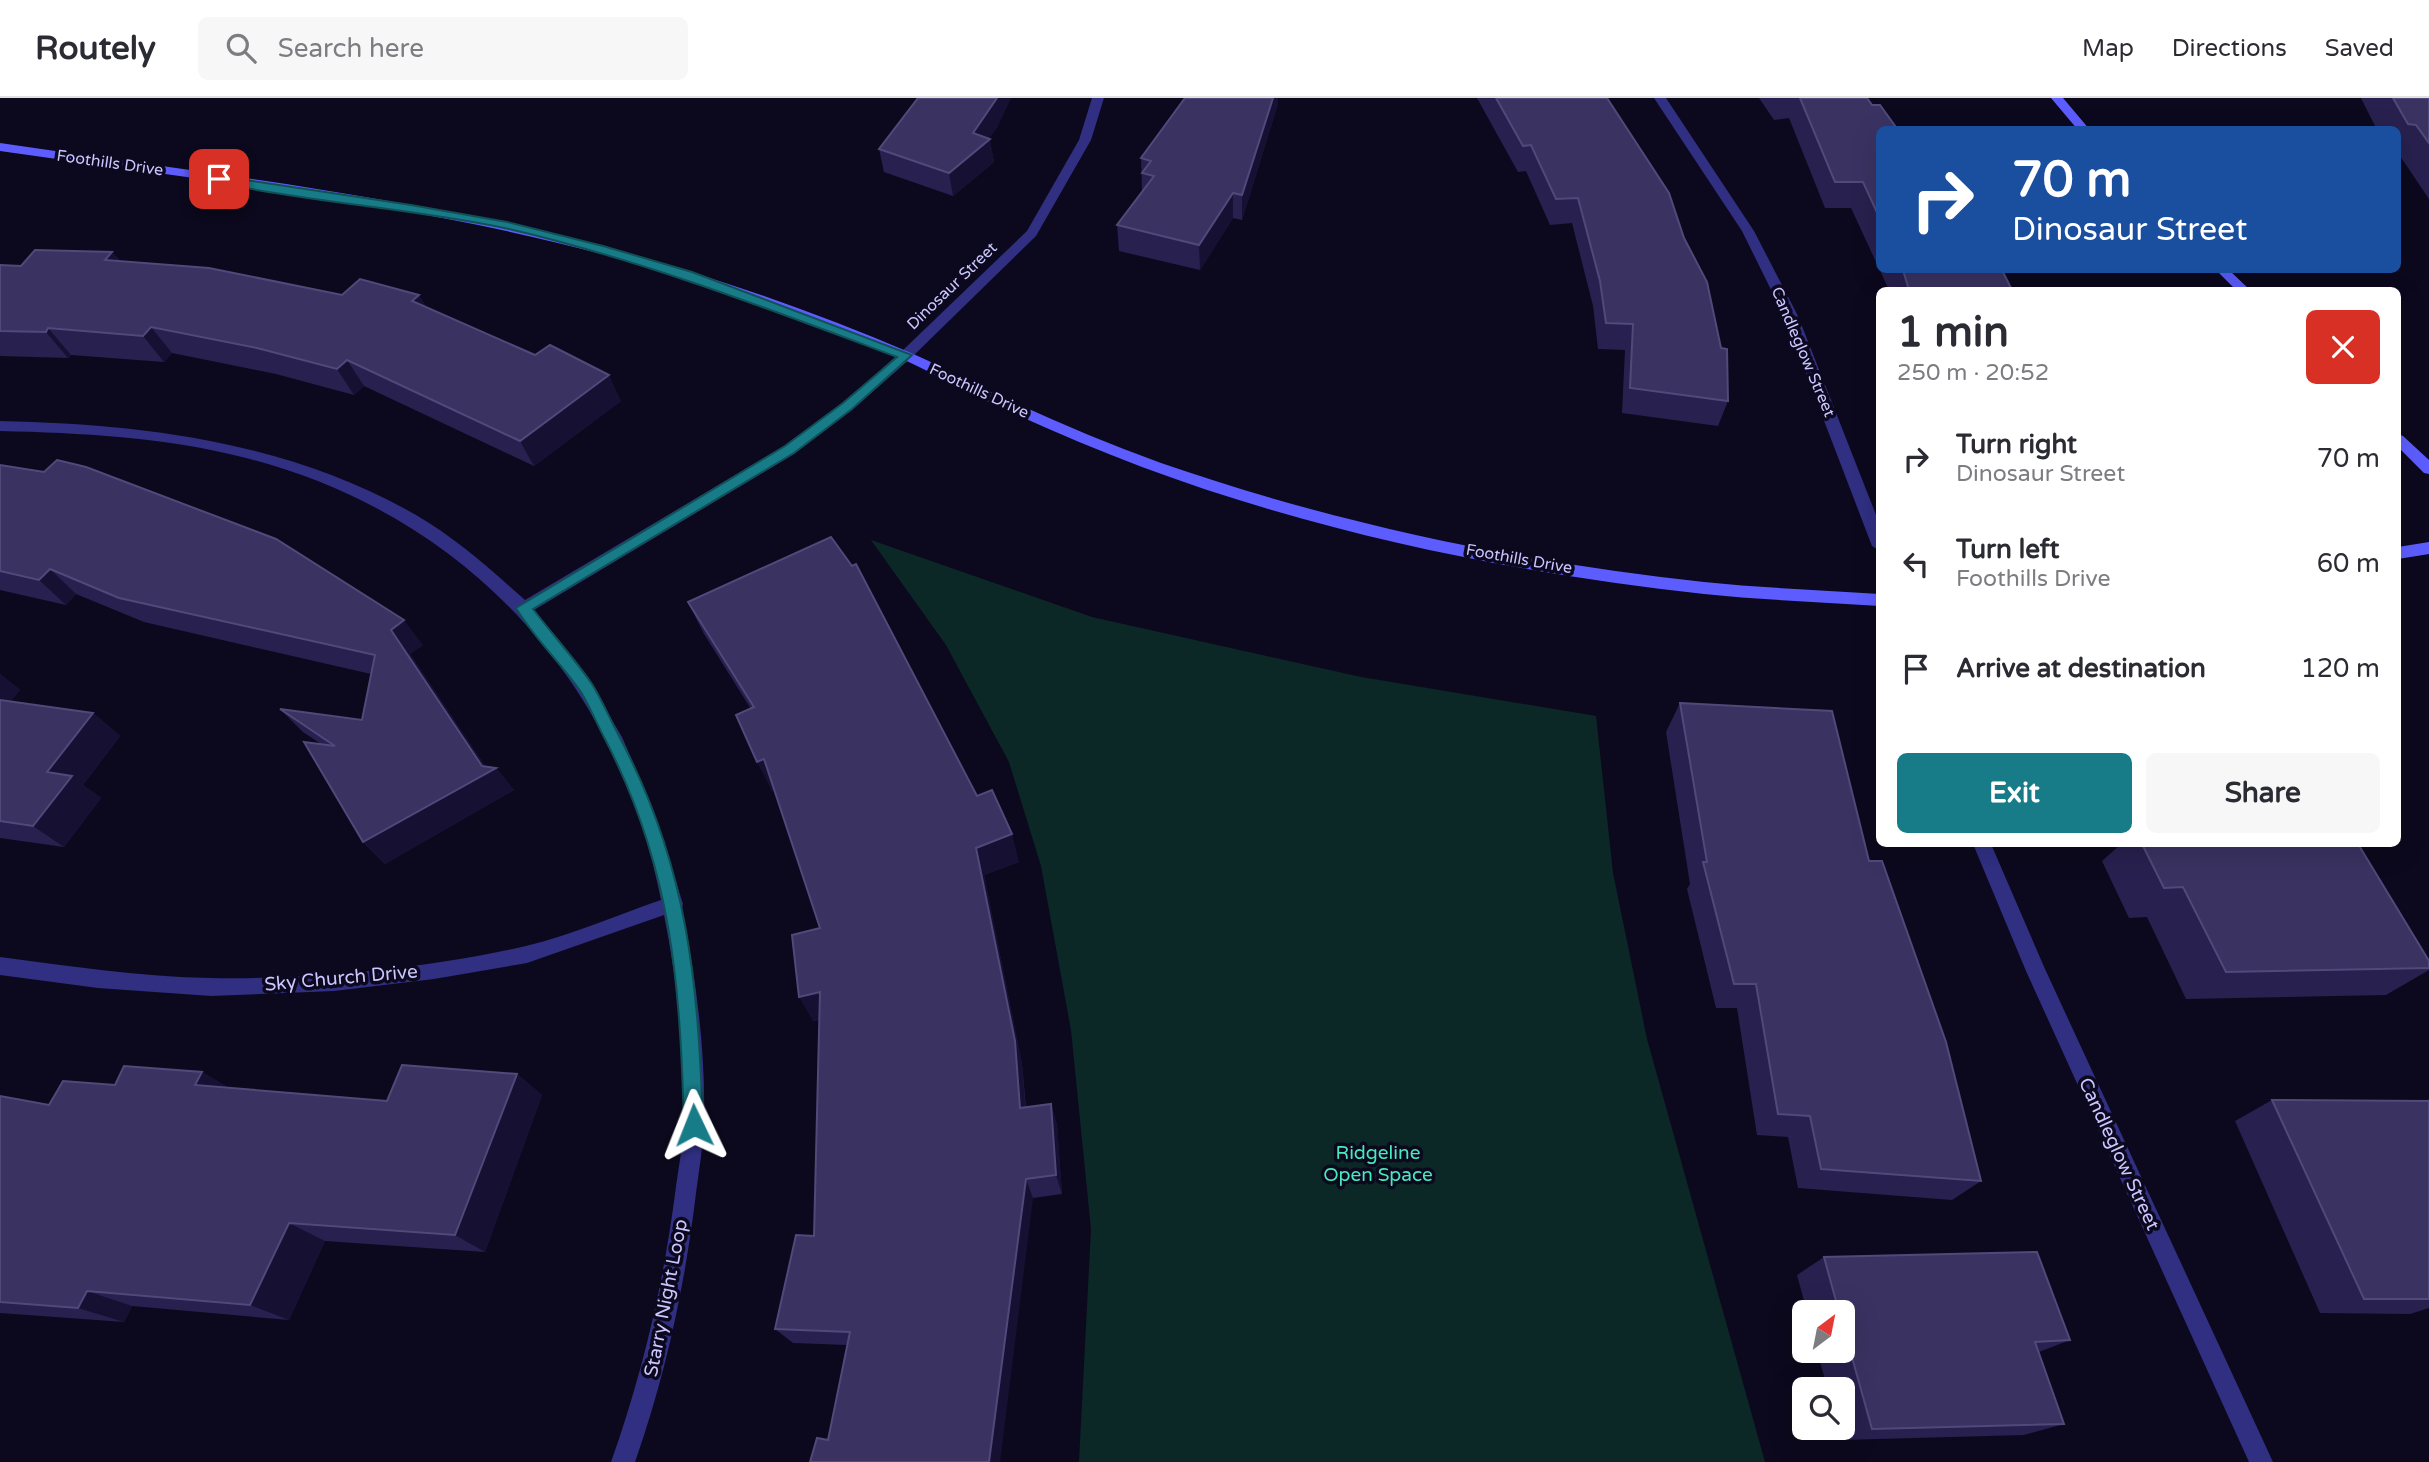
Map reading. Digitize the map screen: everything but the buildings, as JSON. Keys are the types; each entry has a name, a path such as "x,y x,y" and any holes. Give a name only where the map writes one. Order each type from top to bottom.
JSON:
{"street":[{"name":"Dinosaur Street","path":"524,608 789,450 848,406 906,355 1032,233 1085,140 1098,98"},
{"name":"Candleglow Street","path":"1660,98 1748,231 1791,316 1876,536"},
{"path":"2057,98 2082,126"},
{"name":"Foothills Drive","path":"0,147 411,208 507,226 599,248 687,274 906,355 1042,419 1151,464 1276,506 1395,536 1548,566 1705,588 1876,600"},
{"path":"2225,273 2240,287"},
{"name":"Starry Night Loop","path":"0,426 111,429 184,439 261,455 328,478 392,509 462,553 524,608 587,689 628,768 656,836 674,904 690,1011 694,1125 679,1254 644,1406 623,1462"},
{"path":"2401,442 2429,469"},
{"path":"2401,553 2429,548"},
{"name":"Candleglow Street","path":"1983,847 2047,996 2261,1462"},
{"name":"Sky Church Drive","path":"0,965 98,979 211,987 334,982 433,970 527,954 674,904"}],"green space":[{"name":"Ridgeline Open Space","path":"871,540 1092,617 1361,677 1596,716 1613,873 1647,1039 1765,1462 1079,1462 1091,1229 1071,1030 1041,866 1009,762 946,645"}],"route":[{"path":"219,179 411,208 507,226 599,248 687,274 906,355 848,406 789,450 524,608 587,689 628,768 656,836 674,904 690,1011 694,1125"}]}
